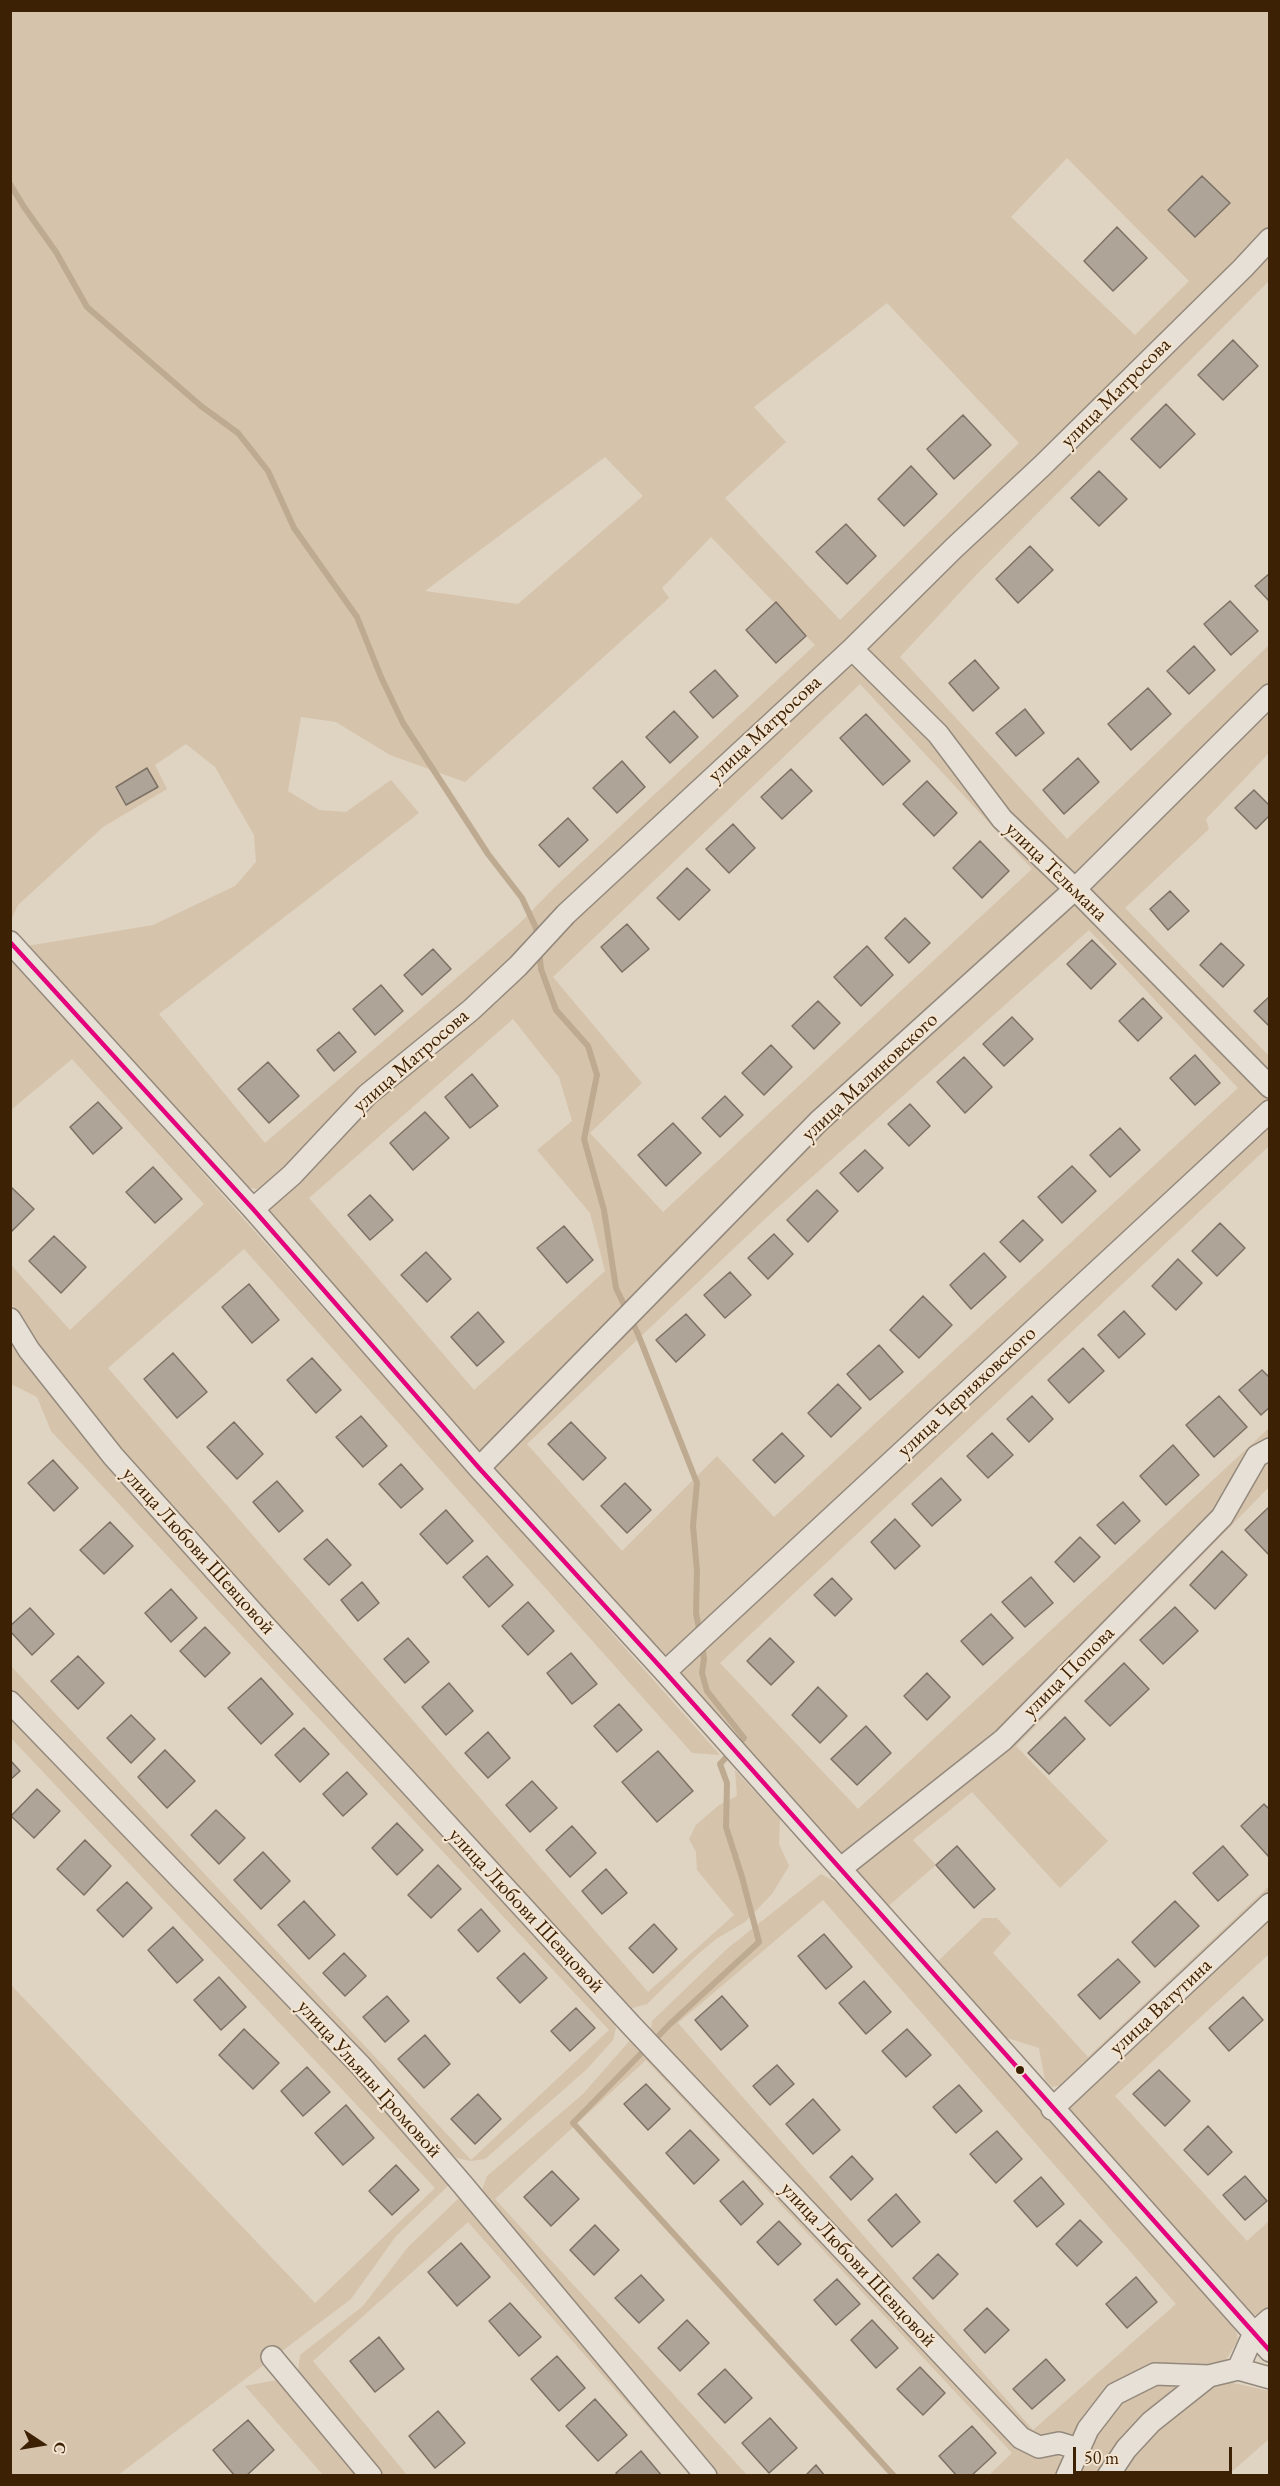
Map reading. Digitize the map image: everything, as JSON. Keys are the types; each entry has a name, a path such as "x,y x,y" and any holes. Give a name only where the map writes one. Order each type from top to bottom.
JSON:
{"street":[{"name":"улица Матросова","path":"253,1209 292,1175 366,1095 471,1010 518,966 566,914 852,649 954,548 1042,466 1243,268 1269,239"},
{"name":"улица Тельмана","path":"852,649 938,734 1002,819 1075,889 1269,1087"},
{"name":"улица Малиновского","path":"479,1468 819,1121 1075,889 1269,695"},
{"path":"10,942 253,1209 479,1468 665,1672 1269,2351"},
{"name":"улица Черняховского","path":"665,1672 1269,1111"},
{"name":"улица Любови Шевцовой","path":"10,1319 29,1350 113,1456 262,1624 631,2025 1021,2438 1039,2447 1059,2442 1079,2449"},
{"name":"улица Попова","path":"840,1869 1003,1740 1222,1518 1257,1456 1269,1449"},
{"name":"улица Ульяны Громовой","path":"10,1702 360,2066 464,2185 706,2475"},
{"name":"улица Ватутина","path":"1052,2109 1269,1904"},
{"path":"1238,2369 1254,2333 1269,2319"},
{"path":"272,2357 371,2475"},
{"path":"1067,2475 1088,2429 1115,2394 1155,2374 1209,2376 1238,2369 1269,2378"},
{"path":"1109,2475 1126,2449 1151,2422 1209,2376"}],"shaded area":[{"path":"11,11 1269,11 1269,228 1251,252 532,943 269,1185 256,1189 246,1187 27,946 153,925 235,886 256,862 254,835 215,767 186,744 155,765 167,789 103,827 18,905 11,920","holes":["1067,158 1189,281 1135,335 1011,217","887,303 1019,443 840,620 725,498 786,442 754,407","605,457 643,496 518,604 425,591","711,537 815,645 554,888 518,925 265,1143 159,1014 419,813 391,780 346,812 319,810 288,791 301,717 336,722 390,755 465,782 669,598 662,588"]},
{"path":"1269,250 1269,281 978,573 900,657 1067,839 1269,645 1269,686 1078,875 1070,876 1004,814 868,657 865,646"},
{"path":"845,662 860,663 1065,886 488,1449 478,1450 266,1214 268,1207 371,1099","holes":["860,684 1032,869 663,1212 590,1133 642,1083 553,977","513,1019 559,1077 572,1121 537,1150 590,1213 605,1271 474,1390 309,1198"]},
{"path":"1269,702 1269,753 1206,819 1209,829 1125,908 1269,1056 1269,1078 1087,892"},
{"path":"1073,899 1269,1092 1268,1106 664,1660 496,1470 499,1459 822,1125","holes":["1089,930 1238,1088 774,1517 717,1456 622,1551 527,1444 767,1217"]},
{"path":"10,956 720,1755 692,1753 244,1249 108,1368 648,1992 734,1915 697,1870 696,1852 689,1839 696,1825 719,1805 737,1796 735,1770 780,1819 779,1844 789,1866 772,1894 745,1922 716,1939 697,1955 647,2004 632,2008 617,2003 120,1449 36,1345 11,1303 11,1265 70,1330 204,1204 72,1059 11,1110"},
{"path":"1269,1120 1269,1146 720,1663 858,1809 1269,1428 1269,1444 1217,1513 1000,1734 845,1855 837,1855 675,1675"},
{"path":"10,1338 22,1358 103,1455 610,2015 616,2028 613,2040 587,2069 485,2159 471,2161 457,2158 427,2133 369,2064 11,1691 11,1666 471,2160 609,2030 51,1431 37,1397 11,1384"},
{"path":"1269,1454 1269,1487 1016,1746 1108,1841 1060,1888 972,1792 913,1840 936,1865 886,1908 854,1872 854,1868 1006,1745"},
{"path":"10,1717 358,2075 451,2183 396,2236 351,2299 118,2475 11,2475 11,1985 315,2303 435,2188 11,1738"},
{"path":"821,1874 837,1883 1236,2330 1238,2340 1226,2360 1203,2365 1154,2364 1108,2385 1074,2437 1059,2433 1041,2441 1027,2435 662,2048 651,2030 652,2021 728,1948","holes":["823,1900 1176,2304 1033,2430 678,2023"]},
{"path":"1269,1886 1269,1895 1064,2085 1052,2087 1045,2080 1039,2048 998,2035 935,1964 983,1918 997,1918 1011,1933 993,1953 1088,2057"},
{"path":"1269,1914 1269,1954 1115,2096 1247,2241 1269,2221 1269,2311 1248,2316 1067,2112 1073,2099"},
{"path":"632,2038 1016,2445 1057,2454 1064,2461 1059,2475 989,2475 1012,2453 646,2060 495,2199 747,2475 714,2475 481,2193 487,2176 583,2094"},
{"path":"458,2199 467,2200 699,2475 690,2475 468,2222 313,2361 407,2475 384,2475 298,2372 300,2355 363,2306 408,2247"},
{"path":"276,2380 355,2475 323,2475 245,2386"},
{"path":"1159,2381 1192,2381 1120,2445 1097,2475 1075,2476 1096,2433 1120,2400"},
{"path":"1229,2382 1269,2391 1269,2439 1228,2475 1115,2476 1130,2451 1210,2384"}],"building":[{"path":"1202,176 1230,203 1195,237 1168,210"},
{"path":"1117,227 1147,258 1113,291 1084,261"},
{"path":"1233,340 1258,366 1223,400 1198,375"},
{"path":"1166,404 1195,434 1160,468 1131,439"},
{"path":"963,415 991,445 954,479 927,449"},
{"path":"911,466 937,494 904,526 878,499"},
{"path":"1099,471 1127,499 1099,526 1071,498"},
{"path":"846,524 876,556 847,584 816,552"},
{"path":"1030,546 1053,570 1018,603 996,579"},
{"path":"1270,573 1270,602 1255,586"},
{"path":"1230,601 1258,631 1231,655 1204,624"},
{"path":"776,602 806,636 776,663 746,630"},
{"path":"1194,646 1215,670 1189,694 1167,671"},
{"path":"975,660 999,688 973,711 949,683"},
{"path":"715,670 738,696 713,718 690,692"},
{"path":"1148,688 1171,714 1131,750 1108,724"},
{"path":"1025,709 1044,733 1016,756 996,733"},
{"path":"674,711 698,737 670,763 646,737"},
{"path":"866,714 910,761 883,785 840,738"},
{"path":"1078,758 1099,782 1064,814 1043,790"},
{"path":"622,761 645,787 617,813 593,788"},
{"path":"147,768 158,787 126,805 116,787"},
{"path":"791,769 812,791 782,819 761,797"},
{"path":"927,781 957,813 934,836 903,804"},
{"path":"1254,790 1270,806 1270,815 1256,829 1235,808"},
{"path":"568,818 588,840 559,867 539,845"},
{"path":"733,824 755,848 729,873 706,849"},
{"path":"980,841 1009,871 982,898 953,868"},
{"path":"687,868 710,890 679,920 657,898"},
{"path":"1170,891 1189,911 1168,930 1150,909"},
{"path":"905,918 930,943 909,963 885,938"},
{"path":"627,924 649,949 622,972 601,947"},
{"path":"1092,940 1116,964 1091,989 1067,964"},
{"path":"1221,943 1244,965 1223,987 1200,965"},
{"path":"867,946 893,975 861,1006 834,977"},
{"path":"433,949 451,969 422,995 404,975"},
{"path":"381,985 403,1011 375,1035 353,1009"},
{"path":"1270,996 1270,1027 1254,1011"},
{"path":"1143,998 1162,1018 1138,1041 1119,1021"},
{"path":"818,1001 840,1023 814,1049 792,1026"},
{"path":"1012,1017 1033,1039 1004,1066 983,1044"},
{"path":"339,1032 356,1052 334,1071 317,1050"},
{"path":"771,1045 792,1067 764,1095 742,1073"},
{"path":"1195,1055 1220,1083 1195,1105 1170,1078"},
{"path":"964,1057 992,1087 965,1113 937,1082"},
{"path":"268,1062 299,1096 269,1123 238,1089"},
{"path":"472,1074 498,1106 470,1128 445,1097"},
{"path":"725,1096 743,1115 720,1137 702,1118"},
{"path":"98,1102 122,1128 93,1154 70,1127"},
{"path":"910,1104 930,1126 909,1146 888,1124"},
{"path":"425,1112 449,1138 413,1170 390,1143"},
{"path":"673,1123 701,1153 666,1186 638,1155"},
{"path":"1120,1128 1140,1150 1110,1177 1090,1155"},
{"path":"865,1150 883,1168 858,1192 840,1173"},
{"path":"1072,1166 1096,1191 1062,1223 1038,1197"},
{"path":"153,1167 182,1199 155,1223 126,1192"},
{"path":"10,1186 34,1209 10,1233"},
{"path":"817,1190 838,1211 808,1242 787,1220"},
{"path":"370,1195 393,1220 370,1240 348,1215"},
{"path":"1023,1220 1043,1240 1020,1262 1000,1242"},
{"path":"1220,1223 1245,1248 1217,1276 1192,1251"},
{"path":"564,1226 593,1260 567,1283 537,1248"},
{"path":"774,1234 793,1254 768,1279 748,1258"},
{"path":"54,1236 86,1267 61,1293 29,1261"},
{"path":"426,1252 451,1279 427,1302 401,1275"},
{"path":"984,1253 1006,1277 971,1309 950,1285"},
{"path":"1178,1259 1202,1283 1176,1310 1152,1286"},
{"path":"730,1272 751,1295 725,1318 704,1295"},
{"path":"249,1284 279,1320 252,1343 222,1307"},
{"path":"923,1296 952,1325 919,1358 890,1330"},
{"path":"1124,1311 1145,1334 1119,1358 1098,1335"},
{"path":"478,1312 504,1342 477,1366 451,1337"},
{"path":"686,1314 705,1335 676,1362 656,1340"},
{"path":"879,1345 903,1372 870,1400 847,1374"},
{"path":"1083,1348 1104,1371 1069,1403 1048,1380"},
{"path":"173,1353 207,1392 177,1418 144,1379"},
{"path":"312,1358 341,1390 316,1413 287,1380"},
{"path":"1262,1370 1270,1378 1270,1407 1261,1415 1239,1390"},
{"path":"838,1384 861,1408 831,1437 808,1413"},
{"path":"1032,1396 1053,1419 1029,1442 1007,1419"},
{"path":"1219,1396 1247,1427 1214,1457 1186,1425"},
{"path":"361,1416 387,1446 363,1467 336,1437"},
{"path":"234,1422 263,1454 237,1479 207,1447"},
{"path":"571,1422 606,1458 583,1480 548,1444"},
{"path":"782,1433 804,1456 775,1483 753,1460"},
{"path":"992,1433 1013,1455 988,1478 967,1456"},
{"path":"1173,1445 1199,1475 1166,1505 1140,1476"},
{"path":"53,1460 78,1488 54,1511 28,1483"},
{"path":"401,1464 423,1489 401,1508 379,1484"},
{"path":"941,1478 961,1500 932,1526 912,1504"},
{"path":"277,1481 303,1511 279,1532 253,1502"},
{"path":"625,1483 651,1510 627,1533 601,1506"},
{"path":"1123,1502 1140,1521 1115,1544 1097,1525"},
{"path":"1270,1506 1270,1556 1245,1530"},
{"path":"446,1510 473,1541 447,1564 420,1534"},
{"path":"895,1519 920,1546 895,1569 871,1542"},
{"path":"110,1522 133,1546 104,1574 80,1550"},
{"path":"1080,1537 1100,1557 1074,1582 1055,1562"},
{"path":"327,1539 351,1565 329,1585 304,1559"},
{"path":"1222,1551 1247,1575 1215,1609 1190,1585"},
{"path":"487,1556 513,1585 489,1607 463,1577"},
{"path":"1031,1577 1053,1603 1025,1627 1002,1602"},
{"path":"832,1578 852,1599 835,1616 814,1595"},
{"path":"362,1582 379,1603 358,1621 341,1600"},
{"path":"171,1589 197,1618 171,1642 145,1613"},
{"path":"528,1602 554,1631 528,1655 502,1626"},
{"path":"1175,1607 1198,1631 1163,1664 1140,1640"},
{"path":"30,1608 54,1634 32,1655 10,1631 10,1626"},
{"path":"991,1614 1013,1638 983,1665 961,1641"},
{"path":"205,1627 230,1653 205,1677 180,1651"},
{"path":"408,1638 429,1662 405,1683 384,1659"},
{"path":"770,1638 794,1662 771,1685 747,1661"},
{"path":"571,1653 597,1684 572,1704 547,1673"},
{"path":"78,1656 104,1683 78,1709 51,1681"},
{"path":"1124,1663 1149,1689 1110,1726 1085,1701"},
{"path":"927,1673 950,1697 927,1720 904,1696"},
{"path":"261,1678 293,1714 261,1744 228,1708"},
{"path":"449,1683 473,1711 446,1735 422,1707"},
{"path":"818,1687 847,1716 820,1743 792,1715"},
{"path":"619,1704 642,1730 617,1752 594,1726"},
{"path":"131,1715 155,1739 131,1763 107,1738"},
{"path":"1065,1717 1085,1739 1049,1774 1028,1753"},
{"path":"866,1726 891,1753 857,1785 831,1759"},
{"path":"304,1728 329,1754 300,1782 275,1755"},
{"path":"488,1732 510,1758 488,1778 465,1753"},
{"path":"165,1750 195,1781 167,1808 138,1777"},
{"path":"658,1751 693,1791 657,1822 622,1782"},
{"path":"10,1760 20,1771 10,1780"},
{"path":"347,1772 367,1794 343,1816 323,1794"},
{"path":"532,1781 557,1808 530,1832 506,1805"},
{"path":"37,1789 60,1811 34,1838 11,1816"},
{"path":"1264,1804 1270,1810 1269,1857 1241,1826"},
{"path":"216,1810 245,1838 219,1864 191,1835"},
{"path":"397,1823 423,1850 397,1875 372,1848"},
{"path":"572,1826 596,1853 570,1877 546,1850"},
{"path":"85,1840 111,1866 84,1895 57,1869"},
{"path":"957,1846 995,1889 974,1908 936,1865"},
{"path":"1223,1846 1248,1875 1218,1901 1193,1873"},
{"path":"263,1852 290,1881 261,1909 234,1880"},
{"path":"438,1865 461,1889 431,1918 408,1895"},
{"path":"606,1869 627,1893 602,1914 582,1891"},
{"path":"127,1882 152,1908 123,1937 97,1910"},
{"path":"304,1901 335,1935 309,1959 278,1925"},
{"path":"1175,1901 1199,1926 1155,1967 1132,1942"},
{"path":"481,1909 500,1931 478,1952 458,1930"},
{"path":"654,1924 677,1949 653,1973 629,1948"},
{"path":"173,1927 203,1960 177,1983 148,1950"},
{"path":"824,1934 852,1967 826,1989 798,1956"},
{"path":"344,1953 366,1976 345,1996 323,1973"},
{"path":"524,1953 547,1978 520,2003 497,1978"},
{"path":"1118,1959 1140,1982 1100,2019 1078,1995"},
{"path":"219,1977 246,2007 221,2030 194,2000"},
{"path":"864,1981 891,2012 866,2034 839,2003"},
{"path":"387,1996 409,2021 385,2042 363,2017"},
{"path":"722,1996 748,2026 721,2050 695,2020"},
{"path":"1243,1997 1263,2020 1229,2051 1209,2028"},
{"path":"576,2008 595,2028 570,2051 551,2031"},
{"path":"244,2029 279,2063 253,2089 219,2055"},
{"path":"907,2029 931,2055 906,2077 882,2051"},
{"path":"425,2035 450,2064 424,2088 398,2059"},
{"path":"777,2065 794,2084 770,2105 753,2086"},
{"path":"307,2067 330,2092 303,2116 281,2091"},
{"path":"1159,2070 1190,2101 1165,2126 1133,2094"},
{"path":"646,2084 670,2109 648,2130 624,2104"},
{"path":"959,2085 982,2111 956,2133 933,2107"},
{"path":"478,2094 501,2119 475,2144 451,2119"},
{"path":"813,2099 840,2130 813,2154 786,2124"},
{"path":"346,2105 374,2138 343,2165 315,2133"},
{"path":"1208,2126 1232,2152 1208,2175 1184,2150"},
{"path":"690,2130 719,2160 694,2184 666,2153"},
{"path":"997,2131 1022,2159 996,2183 970,2154"},
{"path":"852,2156 873,2179 851,2200 830,2177"},
{"path":"396,2165 419,2190 392,2215 369,2191"},
{"path":"552,2171 579,2199 551,2226 524,2197"},
{"path":"1245,2176 1267,2201 1245,2220 1223,2195"},
{"path":"1041,2177 1064,2204 1037,2227 1014,2201"},
{"path":"743,2181 763,2204 741,2225 720,2201"},
{"path":"896,2194 920,2222 892,2247 868,2220"},
{"path":"1080,2220 1102,2242 1077,2266 1056,2244"},
{"path":"779,2221 801,2244 778,2265 757,2242"},
{"path":"595,2225 619,2250 594,2275 570,2250"},
{"path":"461,2243 490,2277 457,2306 428,2272"},
{"path":"938,2254 958,2274 933,2299 913,2278"},
{"path":"641,2275 664,2300 639,2323 615,2298"},
{"path":"1136,2277 1157,2302 1127,2328 1106,2304"},
{"path":"837,2279 860,2304 836,2325 814,2300"},
{"path":"510,2303 541,2337 519,2356 489,2321"},
{"path":"987,2308 1009,2330 985,2353 964,2330"},
{"path":"687,2320 709,2343 680,2371 658,2348"},
{"path":"872,2320 898,2348 876,2368 851,2340"},
{"path":"379,2337 404,2369 375,2392 350,2361"},
{"path":"557,2356 585,2388 559,2411 531,2379"},
{"path":"1046,2359 1065,2380 1032,2409 1013,2389"},
{"path":"920,2367 945,2393 923,2415 897,2389"},
{"path":"725,2369 752,2398 725,2423 698,2394"},
{"path":"595,2399 627,2435 598,2461 566,2426"},
{"path":"438,2411 465,2443 435,2468 409,2436"},
{"path":"770,2418 797,2448 769,2473 742,2443"},
{"path":"248,2420 274,2450 246,2476 235,2476 213,2450"},
{"path":"972,2426 996,2453 971,2476 957,2476 939,2456"},
{"path":"641,2451 662,2476 618,2476 616,2473"},
{"path":"816,2465 825,2476 805,2476"}],"waterway":[{"path":"10,184 56,252 87,307 201,406 238,433 268,471 294,528 357,617 381,677 403,723 488,854 522,898 536,928 537,937"},
{"path":"539,950 541,969 556,1010 588,1046 597,1075 584,1139 604,1210 616,1288 638,1334 697,1483 693,1526 697,1571 696,1613 700,1634"},
{"path":"702,1644 704,1659 702,1673 707,1691 744,1738 720,1764 727,1783 726,1827 759,1942 670,2024 573,2123 894,2476"}],"transit line":[{"path":"10,942 253,1209 479,1468 665,1672 1270,2351"}]}
